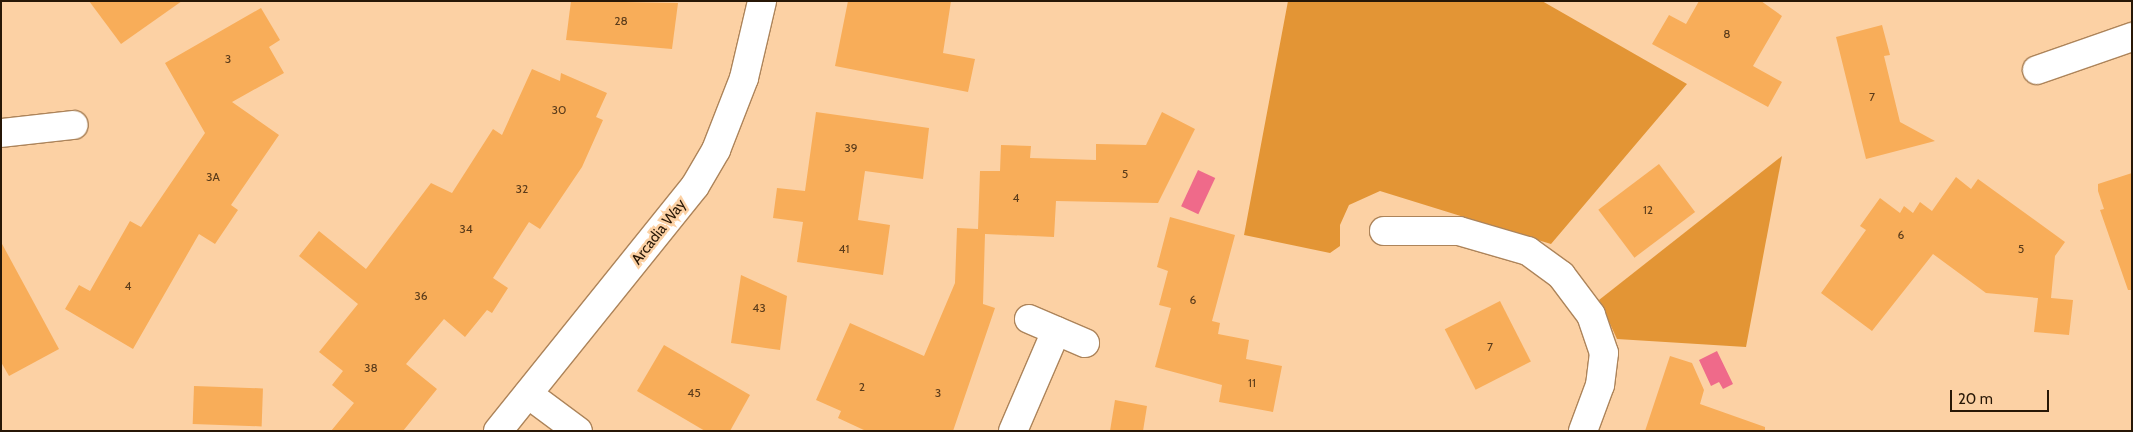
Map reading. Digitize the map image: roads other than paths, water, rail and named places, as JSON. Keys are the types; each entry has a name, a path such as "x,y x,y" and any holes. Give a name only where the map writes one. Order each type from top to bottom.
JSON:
{"street":[{"name":"Arcadia Way","path":"498,431 695,186 716,150 744,78 762,1"},
{"path":"2037,70 2132,36"},
{"path":"1,133 74,125"},
{"path":"1384,231 1459,231 1528,251 1561,274 1591,315 1604,353 1600,385 1583,431"},
{"path":"1029,319 1085,343"},
{"path":"1013,431 1056,331"},
{"path":"528,394 578,431"}]}
